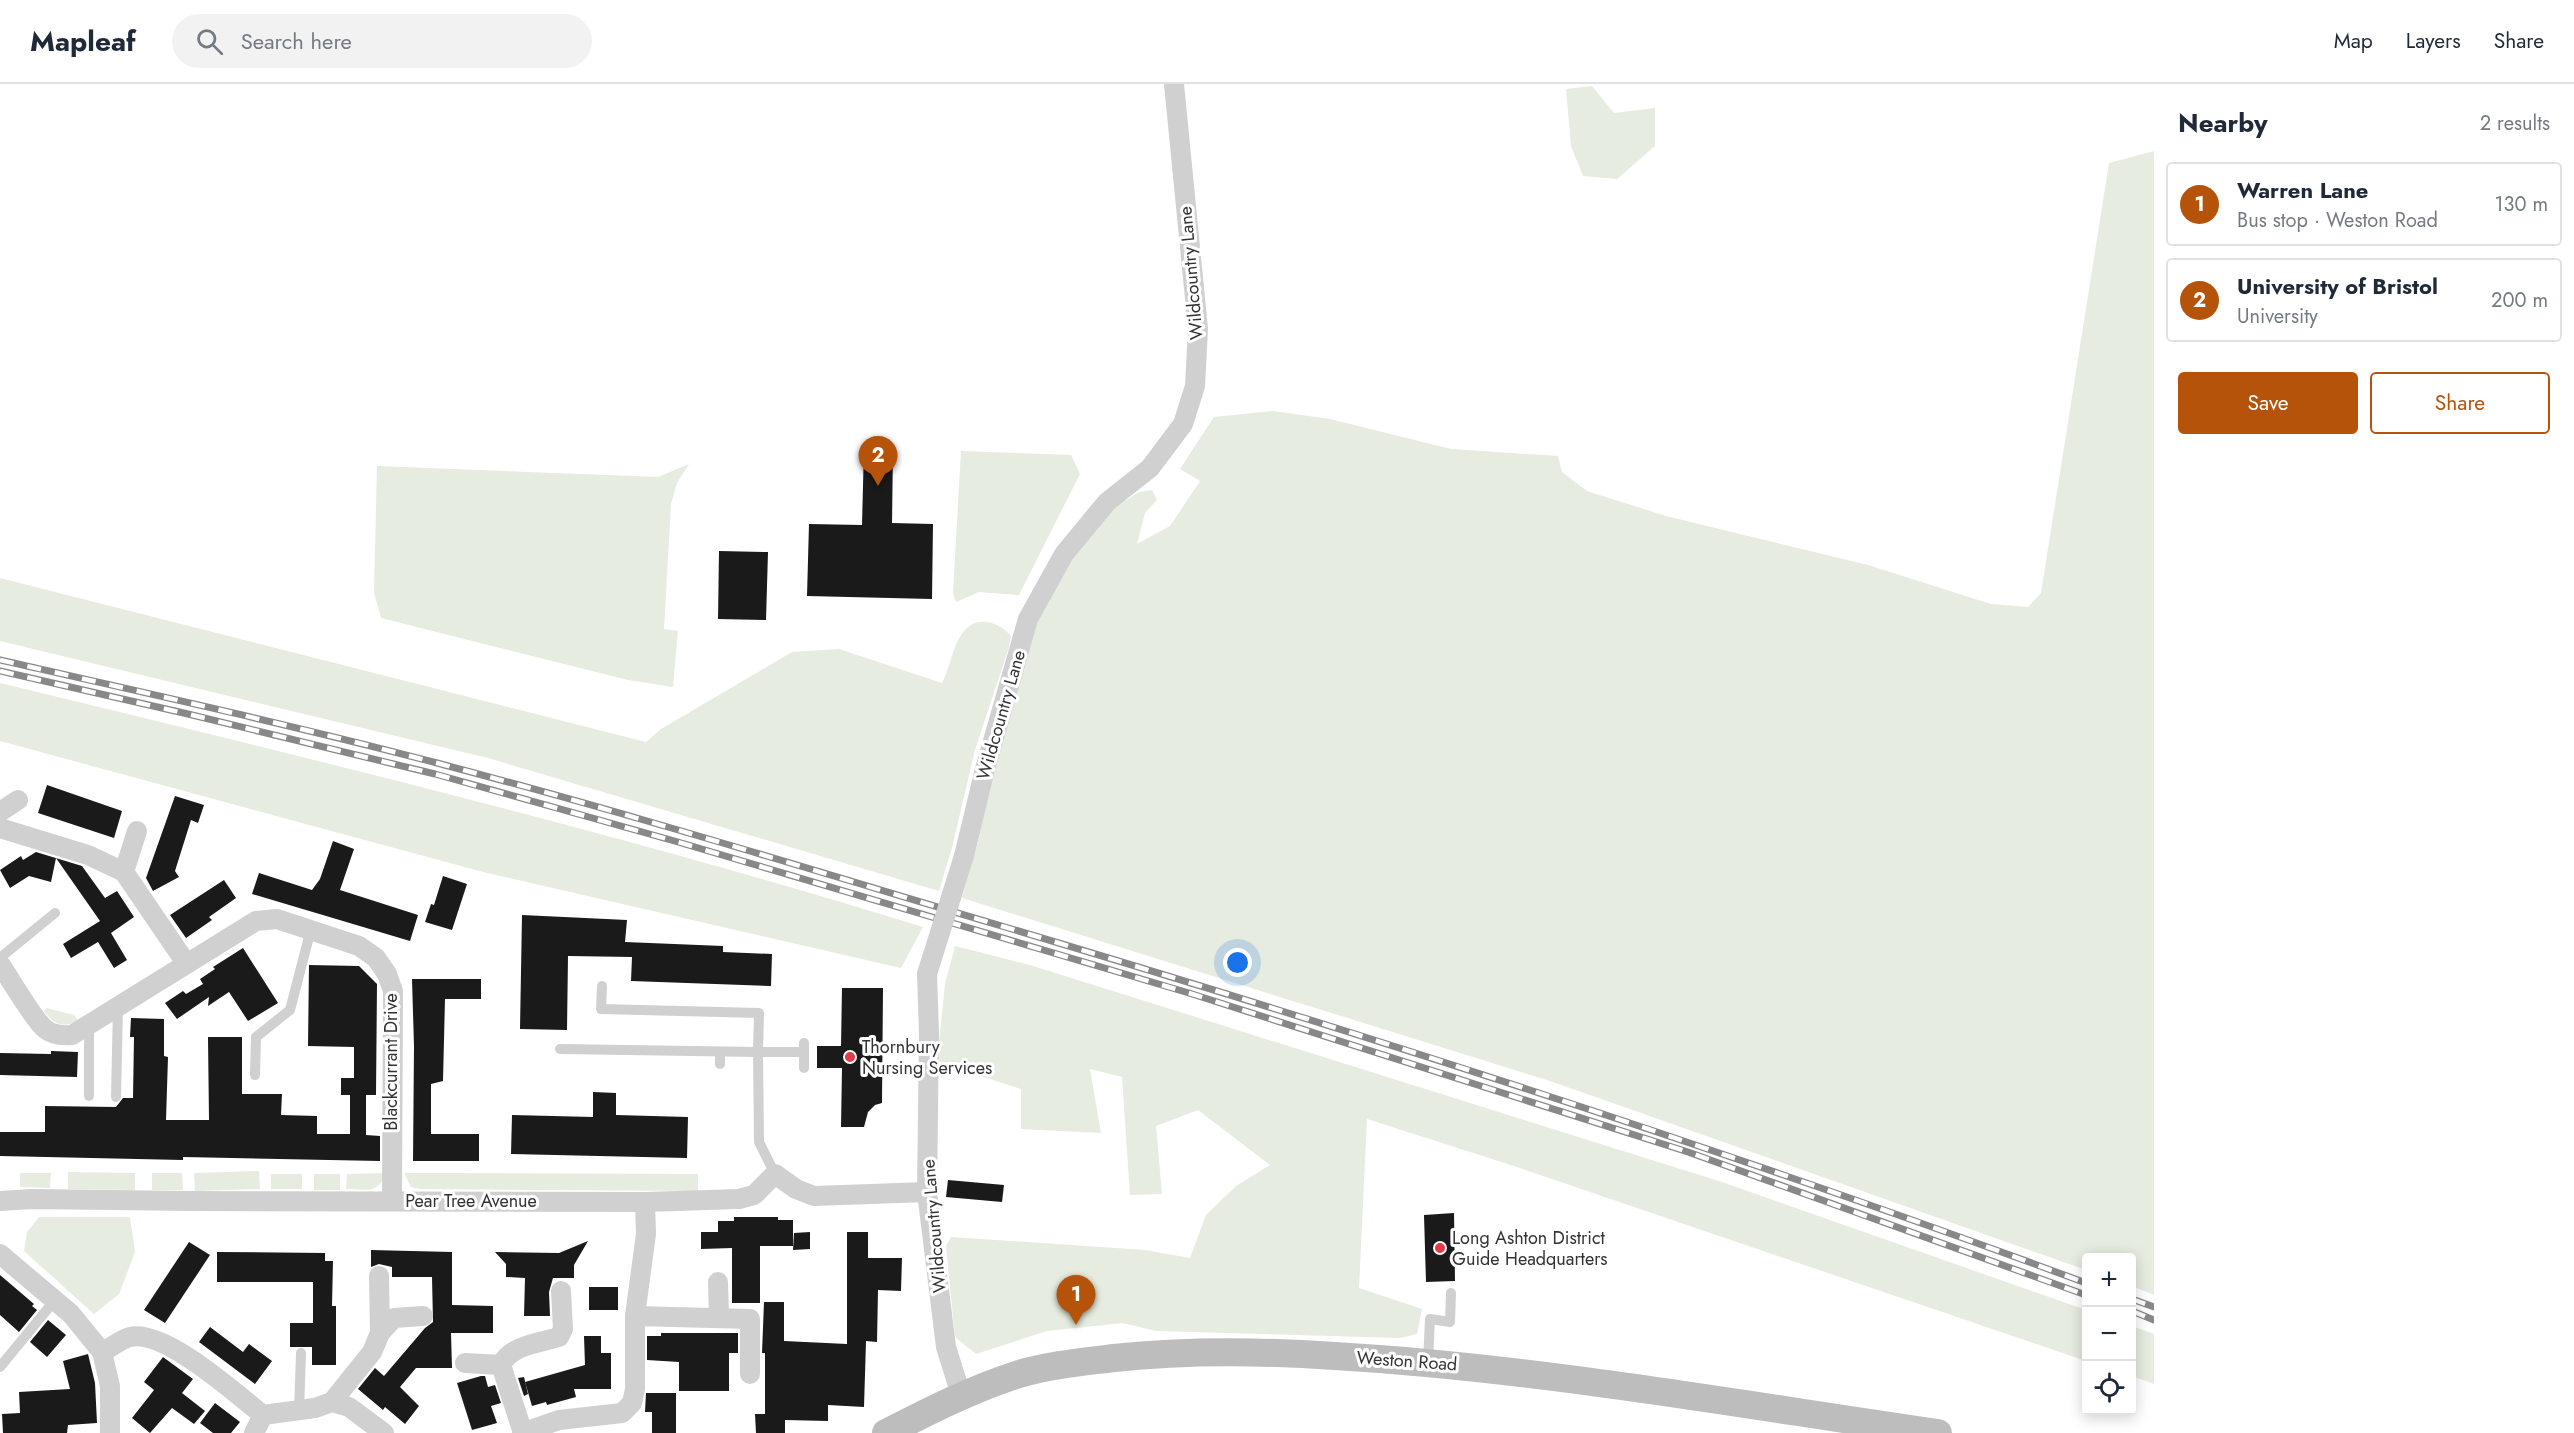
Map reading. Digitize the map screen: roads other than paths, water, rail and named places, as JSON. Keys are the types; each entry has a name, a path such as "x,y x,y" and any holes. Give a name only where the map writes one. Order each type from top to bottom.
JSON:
{"street":[{"name":"Wildcountry Lane","path":"961,1395 946,1347 927,1192 929,1033 927,974 964,856 985,769 1028,619 1064,554 1107,502 1150,468 1183,424 1195,386 1198,329 1174,84"},
{"path":"0,812 18,800"},
{"path":"7,830 88,855 124,872 186,963"},
{"path":"124,872 137,831"},
{"name":"Blackcurrant Drive","path":"0,964 44,1027 57,1035 72,1035 256,921 277,919 359,946 376,957 387,974 393,991 392,1200"},
{"path":"775,1174 796,1189 814,1196 927,1192"},
{"name":"Pear Tree Avenue","path":"0,1201 32,1198 191,1201 645,1202 739,1199 754,1195 775,1174"},
{"path":"561,1291 563,1329 559,1337 519,1349 505,1357 501,1365 522,1433 558,1420 622,1413 632,1403 635,1389 635,1316 646,1234 645,1202"},
{"path":"0,1254 71,1314 102,1352 110,1386 110,1433"},
{"path":"379,1276 380,1333"},
{"path":"718,1282 719,1317"},
{"path":"332,1402 372,1352 380,1333 394,1318 423,1316"},
{"path":"635,1316 750,1319 750,1374"},
{"path":"102,1352 129,1337 148,1337 183,1353 263,1415 299,1411 332,1402 349,1407 384,1433"},
{"name":"Weston Road","path":"886,1433 961,1395 1031,1371 1074,1363 1156,1354 1253,1351 1428,1362 1526,1373 1938,1433"},
{"path":"465,1362 501,1365"},
{"path":"254,1433 263,1415"}],"lane":[{"path":"0,958 56,913"},
{"path":"255,1075 256,1037 290,1010 312,929"},
{"path":"602,986 601,1010 759,1013 759,1142 775,1174"},
{"path":"116,1097 118,1006"},
{"path":"88,1096 89,1024"},
{"path":"560,1049 758,1052 804,1048 804,1068"},
{"path":"720,1052 720,1064"},
{"path":"1428,1362 1430,1319 1450,1322 1451,1293"},
{"path":"0,1366 55,1300"},
{"path":"299,1411 301,1353"}],"railway":[{"path":"0,660 274,722 437,763 651,822 1005,927 1413,1052 1548,1096 1818,1187 2082,1282"},
{"path":"0,671 435,774 678,842 1189,993 1688,1152 2082,1294"},
{"path":"2136,1300 2154,1307"},
{"path":"2136,1313 2154,1320"}],"place":[{"name":"University of Bristol","path":"878,486"},
{"name":"Thornbury Nursing Services","path":"850,1057"},
{"name":"Long Ashton District Guide Headquarters","path":"1440,1248"},
{"name":"Warren Lane","path":"1076,1325"}]}
